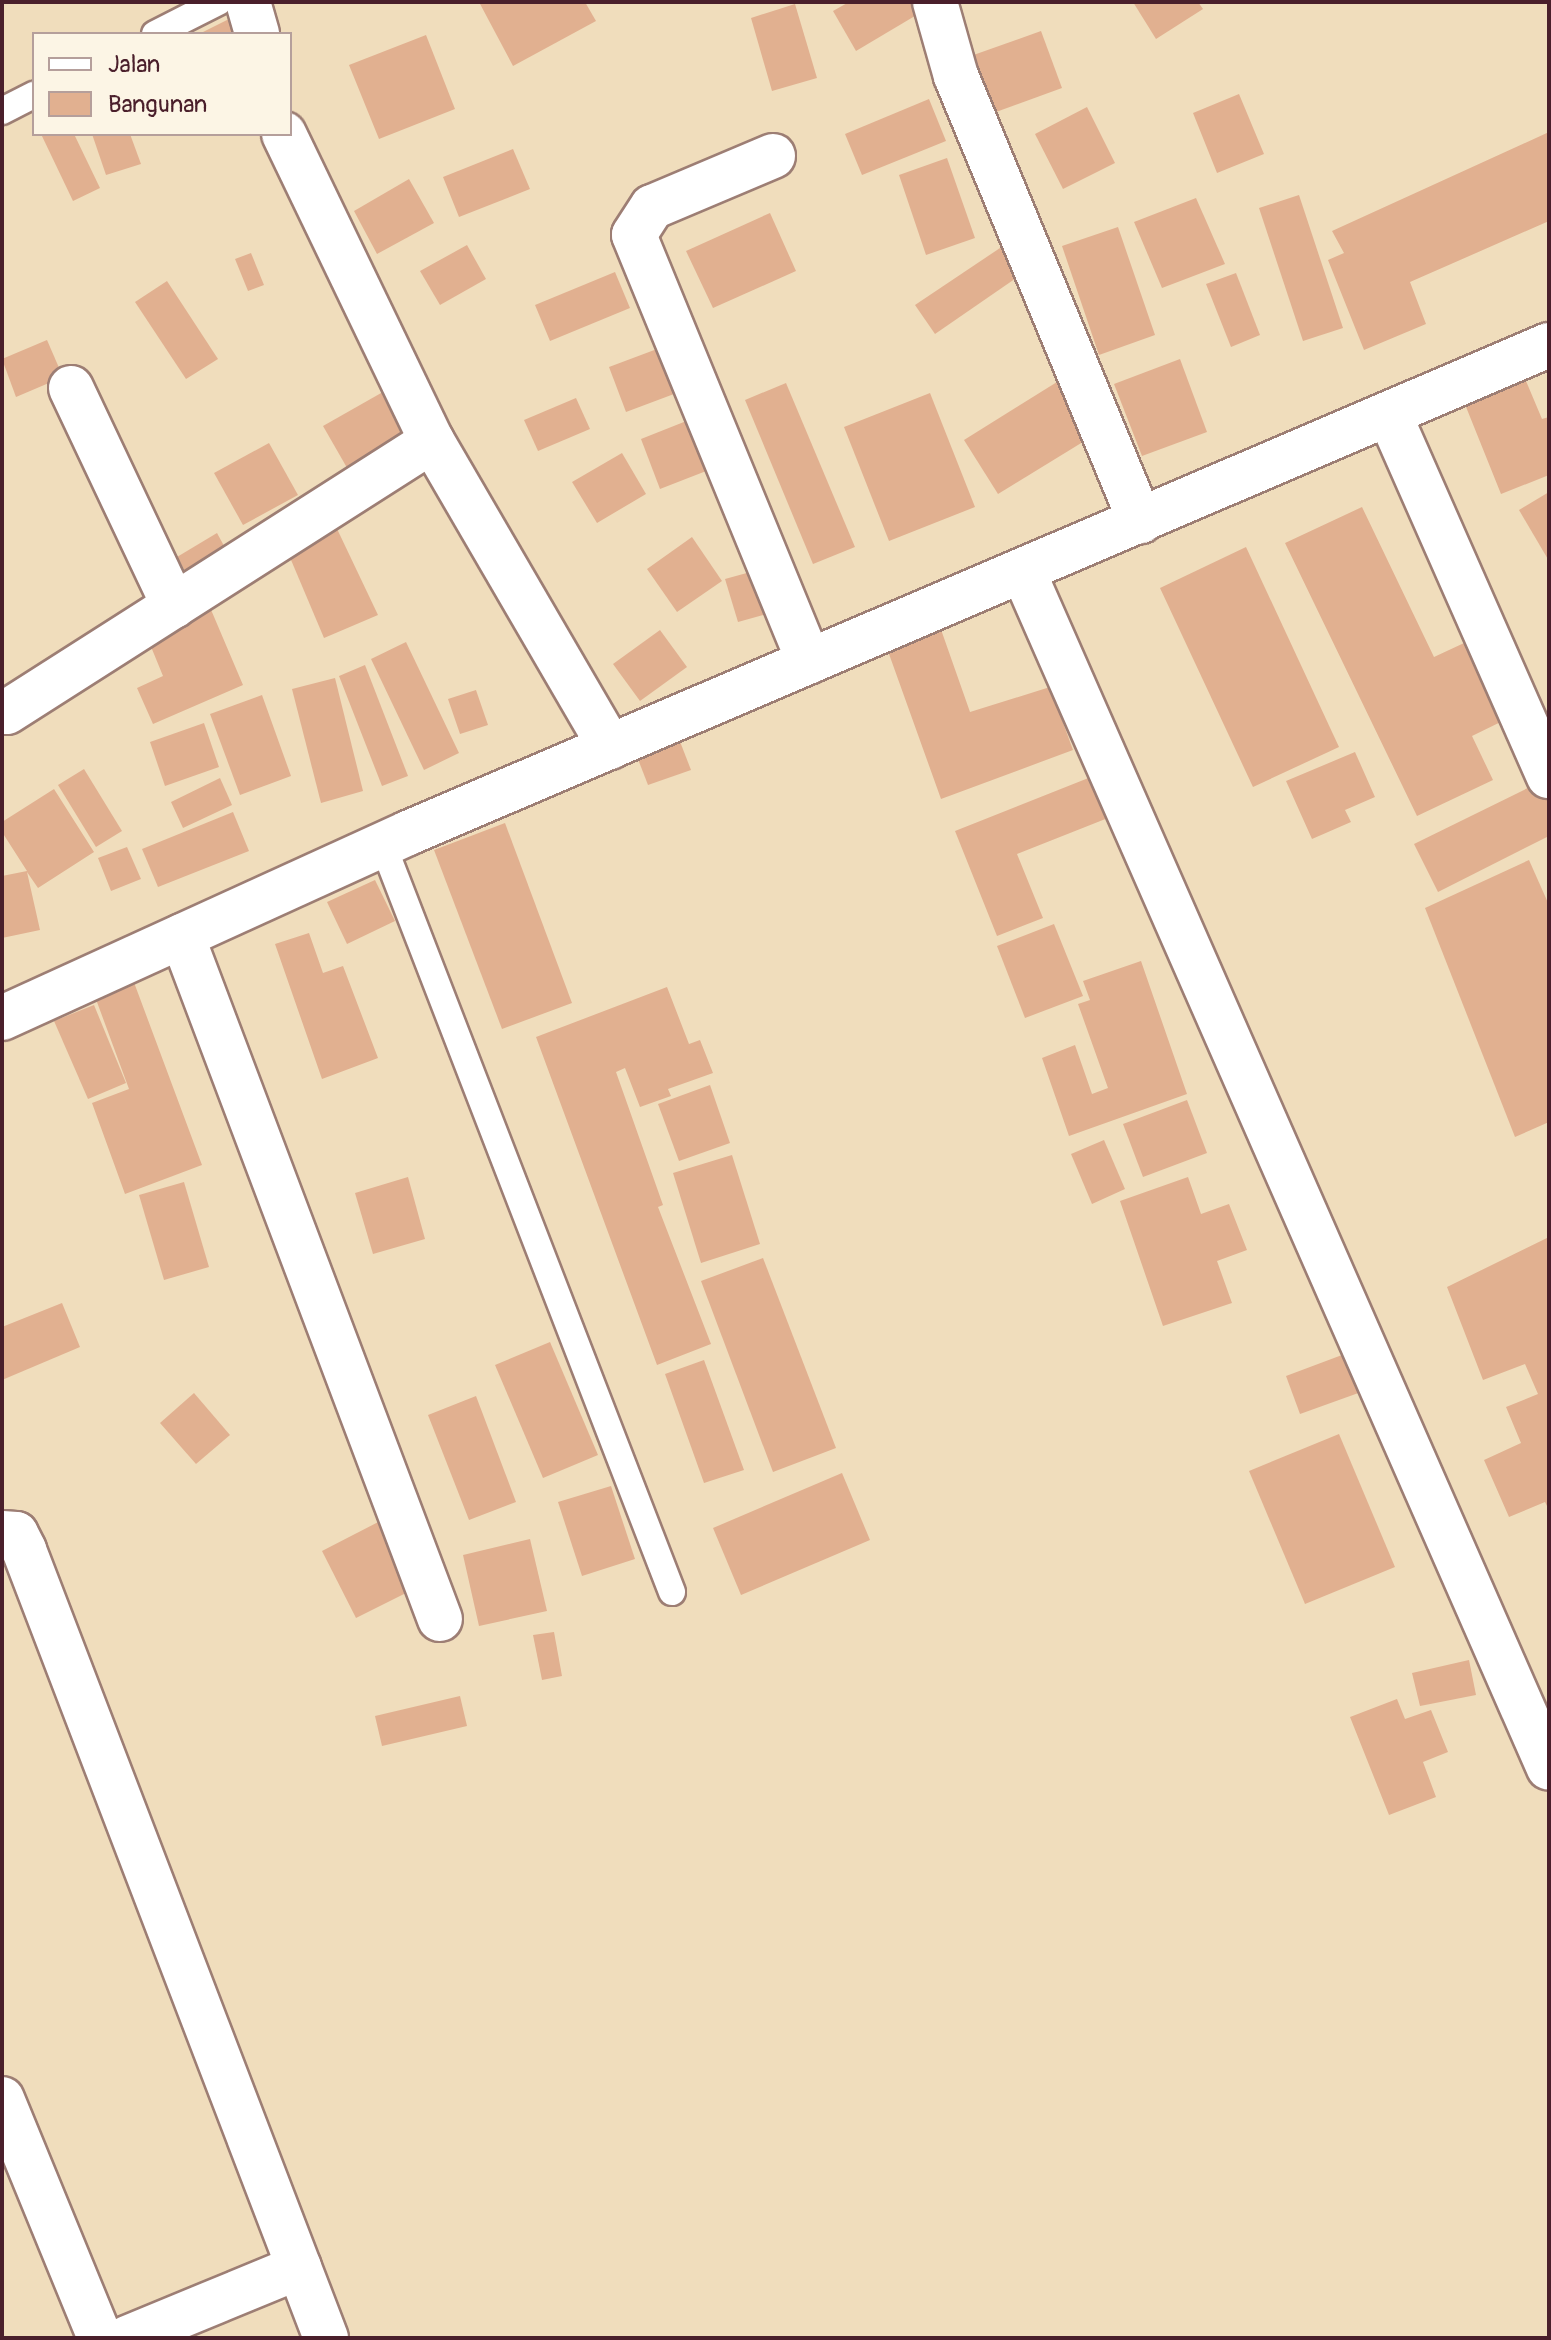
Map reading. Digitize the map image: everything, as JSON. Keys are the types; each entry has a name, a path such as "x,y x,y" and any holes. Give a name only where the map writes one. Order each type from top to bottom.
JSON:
{"street":[{"path":"248,2 256,32"},
{"path":"935,2 956,76 1140,521"},
{"path":"285,136 432,441 610,747"},
{"path":"773,156 652,207 634,235 809,662"},
{"path":"2,1018 383,845 1549,345"},
{"path":"71,388 174,606"},
{"path":"1389,414 1549,776"},
{"path":"7,712 432,441"},
{"path":"1023,571 1549,1768"},
{"path":"182,936 440,1619"},
{"path":"2,1533 16,1534 24,1550 326,2338"},
{"path":"2,2099 100,2338"},
{"path":"127,2338 299,2267"}],"lane":[{"path":"159,32 218,2"},
{"path":"2,111 32,96"},
{"path":"383,845 672,1592"}],"building":[{"path":"479,2 585,2 596,21 513,66"},
{"path":"849,2 927,2 930,7 856,51 833,11"},
{"path":"1133,2 1198,2 1203,9 1156,39"},
{"path":"795,4 817,78 772,91 751,18"},
{"path":"231,18 238,32 203,32"},
{"path":"1041,31 1062,88 985,116 965,58"},
{"path":"426,35 455,109 379,139 349,65"},
{"path":"1239,94 1264,154 1217,173 1193,113"},
{"path":"929,99 946,141 862,175 845,134"},
{"path":"1087,107 1115,163 1063,189 1035,134"},
{"path":"1549,132 1549,221 1410,282 1426,324 1364,350 1328,260 1344,253 1332,231"},
{"path":"42,136 75,136 100,188 73,201"},
{"path":"93,136 131,136 141,164 106,175"},
{"path":"513,149 530,189 459,217 443,177"},
{"path":"947,158 975,238 926,255 899,175"},
{"path":"409,179 434,223 377,254 354,211"},
{"path":"1299,195 1343,328 1303,341 1259,208"},
{"path":"1196,198 1225,264 1162,288 1134,222"},
{"path":"770,213 796,271 713,308 686,251"},
{"path":"1118,227 1155,335 1099,355 1062,246"},
{"path":"467,245 486,279 440,305 420,271"},
{"path":"1003,246 1022,274 935,334 915,305"},
{"path":"251,253 264,285 248,291 235,259"},
{"path":"615,272 630,308 550,341 535,305"},
{"path":"1236,273 1260,335 1231,347 1206,284"},
{"path":"167,281 218,359 186,379 135,302"},
{"path":"47,340 63,377 16,397 2,359"},
{"path":"673,343 690,388 626,412 609,367"},
{"path":"1180,359 1207,432 1142,456 1114,384"},
{"path":"1518,362 1542,419 1549,417 1549,475 1501,494 1458,387"},
{"path":"1057,382 1091,437 998,494 964,440"},
{"path":"786,383 855,547 813,564 745,400"},
{"path":"397,384 424,432 350,473 323,426"},
{"path":"930,393 975,507 889,541 844,427"},
{"path":"576,398 590,429 538,451 524,420"},
{"path":"699,416 719,466 660,489 641,439"},
{"path":"269,443 298,495 243,525 214,473"},
{"path":"622,453 646,494 597,523 572,482"},
{"path":"1549,492 1549,561 1519,510"},
{"path":"1362,507 1434,657 1477,637 1515,715 1472,736 1493,780 1417,816 1285,543"},
{"path":"329,512 378,615 324,638 283,541"},
{"path":"217,533 229,555 189,578 177,557"},
{"path":"692,537 722,581 677,612 647,569"},
{"path":"1246,547 1339,747 1253,787 1160,588"},
{"path":"765,568 778,611 738,622 725,579"},
{"path":"209,605 243,685 153,724 137,688 163,676 145,632"},
{"path":"938,621 970,712 1050,687 1073,750 941,799 884,640"},
{"path":"660,630 687,667 640,701 613,664"},
{"path":"406,642 459,753 424,770 371,659"},
{"path":"365,665 408,776 382,786 339,676"},
{"path":"335,678 363,791 321,803 292,689"},
{"path":"476,690 488,725 460,734 448,699"},
{"path":"262,695 291,776 240,795 210,714"},
{"path":"204,723 219,767 165,786 150,742"},
{"path":"679,739 691,770 648,785 636,754"},
{"path":"1355,752 1375,797 1345,810 1351,822 1312,839 1286,781"},
{"path":"84,769 122,831 96,847 58,785"},
{"path":"1096,775 1113,816 1017,854 1043,918 997,936 955,831"},
{"path":"220,778 232,805 183,828 171,802"},
{"path":"1542,781 1549,796 1549,836 1438,892 1414,844"},
{"path":"54,789 94,852 38,888 27,872 40,930 2,938 2,876 27,871 2,832 2,822"},
{"path":"233,812 249,851 158,887 142,849"},
{"path":"505,823 572,1003 502,1029 434,850"},
{"path":"127,847 141,879 111,891 98,858"},
{"path":"1529,860 1549,905 1549,1122 1515,1137 1425,908"},
{"path":"375,880 395,921 347,944 327,902"},
{"path":"1054,924 1083,996 1025,1018 997,946"},
{"path":"309,933 323,973 343,966 378,1058 322,1079 275,944"},
{"path":"1141,961 1187,1094 1069,1136 1042,1058 1075,1045 1092,1094 1108,1088 1078,1004 1090,1000 1083,981"},
{"path":"129,969 202,1165 125,1194 92,1103 129,1089 90,983"},
{"path":"667,987 689,1044 700,1040 713,1073 668,1089 671,1096 640,1107 625,1068 616,1072 663,1205 658,1207 711,1344 657,1365 536,1037"},
{"path":"94,1005 126,1083 88,1099 54,1021"},
{"path":"710,1085 730,1143 679,1161 658,1104"},
{"path":"1187,1100 1207,1153 1143,1177 1123,1124"},
{"path":"1104,1140 1125,1189 1092,1204 1071,1154"},
{"path":"732,1155 760,1244 701,1263 673,1173"},
{"path":"408,1177 425,1239 373,1254 355,1193"},
{"path":"1188,1177 1201,1214 1229,1204 1247,1250 1217,1261 1232,1303 1163,1326 1120,1201"},
{"path":"184,1182 209,1267 164,1280 139,1195"},
{"path":"1549,1237 1549,1510 1545,1502 1509,1517 1484,1460 1521,1443 1506,1407 1538,1394 1525,1364 1483,1380 1447,1287"},
{"path":"763,1258 836,1448 773,1472 701,1281"},
{"path":"62,1303 80,1347 2,1380 2,1327"},
{"path":"550,1342 598,1455 543,1478 495,1365"},
{"path":"1350,1352 1364,1391 1300,1414 1286,1376"},
{"path":"704,1360 744,1470 704,1483 665,1374"},
{"path":"194,1393 230,1435 196,1464 160,1423"},
{"path":"476,1396 516,1502 469,1520 428,1415"},
{"path":"1339,1434 1395,1567 1305,1604 1249,1471"},
{"path":"842,1473 870,1540 741,1595 713,1528"},
{"path":"611,1486 635,1559 582,1576 558,1502"},
{"path":"386,1518 420,1586 356,1618 322,1551"},
{"path":"530,1539 547,1611 479,1626 463,1555"},
{"path":"554,1632 562,1676 542,1680 533,1635"},
{"path":"1469,1660 1476,1695 1420,1706 1412,1673"},
{"path":"460,1696 467,1726 382,1746 375,1716"},
{"path":"1397,1699 1405,1719 1431,1710 1448,1752 1423,1762 1436,1797 1389,1815 1350,1717"}]}
